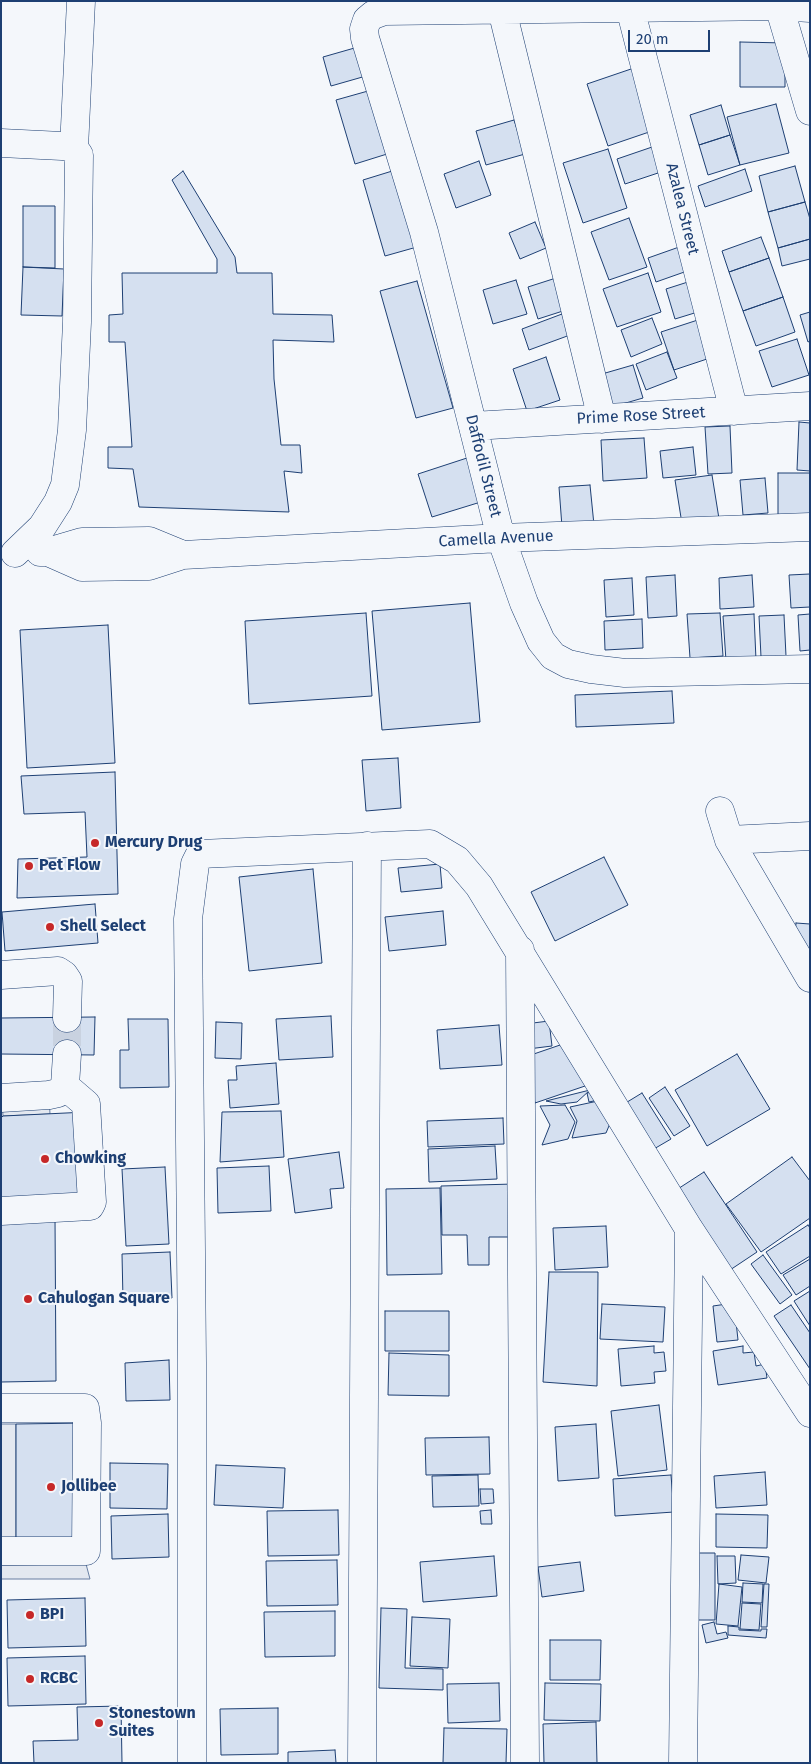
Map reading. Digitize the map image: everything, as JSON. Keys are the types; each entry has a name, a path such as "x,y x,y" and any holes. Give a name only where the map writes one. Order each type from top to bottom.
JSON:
{"street":[{"path":"8,554 42,526 58,502 65,485 72,430 78,322 79,155 74,148 81,1"},
{"path":"779,6 810,111"},
{"path":"602,419 502,10 779,6 810,8"},
{"name":"Azalea Street","path":"630,8 734,411"},
{"name":"Daffodil Street","path":"502,10 384,11 373,15 367,20 364,29 365,38 424,232 501,538 524,603 541,641 552,656 568,664 591,670 625,673 810,669"},
{"path":"1,143 74,148"},
{"name":"Prime Rose Street","path":"473,426 810,406"},
{"name":"Camella Avenue","path":"8,554 48,552 82,567 149,566 183,554 501,538 810,528"},
{"path":"720,811 729,840 810,978"},
{"path":"729,840 810,836"},
{"path":"192,1763 192,1352 188,919 195,864 200,854 430,844 457,860 479,886 520,950 689,1229 810,1413"},
{"path":"362,1763 367,846"},
{"path":"520,950 524,1763"},
{"path":"1,975 58,972 64,975 68,981 67,1018"},
{"path":"1,1098 58,1093 65,1086 67,1054"},
{"path":"1,1210 90,1206 92,1202 86,1104 65,1086"},
{"path":"683,1763 689,1229"},
{"path":"1,1408 85,1408 87,1422 86,1551 1,1551"}],"shaded area":[{"path":"49,1095 50,1114 3,1116 2,1098"},
{"path":"1,1424 16,1424 16,1551 1,1551"},
{"path":"86,1564 90,1579 1,1579 1,1565"}],"building":[{"path":"740,42 785,43 785,87 740,87"},
{"path":"358,47 366,76 331,86 323,57"},
{"path":"634,68 655,130 608,146 587,84"},
{"path":"368,91 387,154 355,164 336,100"},
{"path":"776,104 789,153 740,165 727,117"},
{"path":"721,105 730,135 699,145 690,115"},
{"path":"514,120 525,154 486,165 476,131"},
{"path":"730,135 740,165 708,175 699,145"},
{"path":"658,145 667,170 625,184 617,159"},
{"path":"608,149 627,208 583,223 563,163"},
{"path":"479,161 491,195 456,208 444,174"},
{"path":"795,166 805,202 768,212 759,176"},
{"path":"402,168 424,245 385,256 363,180"},
{"path":"745,169 752,191 705,207 698,186"},
{"path":"183,171 235,257 237,273 272,273 273,314 332,315 334,342 273,340 274,379 281,445 300,445 302,473 284,471 289,512 139,507 133,469 108,468 108,447 132,447 125,342 109,342 109,315 123,314 122,273 217,273 217,259 172,180"},
{"path":"805,202 810,219 810,239 778,248 768,212"},
{"path":"23,206 55,206 55,268 23,267"},
{"path":"629,218 647,267 609,280 591,232"},
{"path":"535,222 546,248 520,259 509,233"},
{"path":"761,237 769,258 729,272 722,251"},
{"path":"810,239 810,259 782,266 778,248"},
{"path":"682,246 690,270 656,282 648,258"},
{"path":"769,258 783,297 743,311 729,272"},
{"path":"23,267 64,269 62,316 21,315"},
{"path":"648,273 661,312 617,327 603,289"},
{"path":"556,278 566,310 538,319 528,287"},
{"path":"516,280 527,314 493,324 483,290"},
{"path":"417,281 453,408 416,418 380,291"},
{"path":"691,281 701,311 675,319 666,289"},
{"path":"783,297 795,332 756,346 743,311"},
{"path":"810,312 810,341 808,342 800,315"},
{"path":"562,314 570,335 529,350 522,329"},
{"path":"707,317 719,355 674,370 661,332"},
{"path":"652,318 662,344 631,357 621,330"},
{"path":"797,339 809,375 772,387 759,351"},
{"path":"667,352 677,378 646,390 636,364"},
{"path":"546,357 560,400 527,411 513,369"},
{"path":"633,365 643,398 605,409 595,376"},
{"path":"799,422 810,423 810,471 797,470"},
{"path":"730,426 732,473 708,474 705,427"},
{"path":"644,438 647,478 603,481 601,440"},
{"path":"693,447 696,475 663,478 660,451"},
{"path":"470,457 484,501 432,517 418,474"},
{"path":"778,473 810,473 810,520 778,520"},
{"path":"712,475 720,525 683,530 675,480"},
{"path":"765,478 768,513 743,515 740,480"},
{"path":"590,485 594,525 562,527 559,487"},
{"path":"810,574 810,607 791,608 789,575"},
{"path":"675,575 677,616 648,618 646,577"},
{"path":"752,575 754,607 720,609 719,578"},
{"path":"632,578 634,615 606,617 604,580"},
{"path":"470,603 480,722 382,730 372,611"},
{"path":"366,613 372,696 249,704 245,621"},
{"path":"720,613 723,656 690,658 687,614"},
{"path":"754,614 756,660 726,661 723,616"},
{"path":"810,614 810,650 800,651 798,615"},
{"path":"784,615 786,656 761,657 759,616"},
{"path":"642,619 643,648 605,650 604,621"},
{"path":"108,625 115,763 27,768 20,630"},
{"path":"672,691 674,723 576,727 575,695"},
{"path":"398,758 401,808 366,811 362,760"},
{"path":"115,772 118,894 17,898 18,859 87,857 85,812 24,814 21,776"},
{"path":"604,857 628,905 555,941 531,892"},
{"path":"440,864 442,888 401,892 398,868"},
{"path":"313,869 322,963 249,971 239,877"},
{"name":"Shell Select","path":"95,904 98,943 5,951 2,912"},
{"path":"443,911 446,945 389,951 385,917"},
{"path":"796,923 810,924 810,949 794,948"},
{"path":"331,1016 333,1057 279,1060 276,1019"},
{"path":"95,1017 94,1055 1,1054 1,1018"},
{"path":"128,1019 168,1019 169,1087 120,1088 120,1050 129,1050"},
{"path":"549,1021 552,1046 528,1049 525,1024"},
{"path":"216,1022 242,1023 241,1059 215,1058"},
{"path":"499,1025 502,1065 440,1069 437,1030"},
{"path":"566,1043 588,1085 535,1103 525,1057"},
{"path":"737,1054 770,1109 707,1146 675,1090"},
{"path":"276,1063 279,1104 230,1108 228,1080 237,1080 236,1066"},
{"path":"665,1087 690,1126 674,1136 649,1098"},
{"path":"590,1090 577,1102 561,1104 546,1101"},
{"path":"603,1090 598,1100 589,1102 587,1093"},
{"path":"642,1093 671,1139 647,1153 619,1107"},
{"path":"598,1101 614,1114 606,1133 572,1138 577,1121 570,1107"},
{"path":"565,1105 575,1122 568,1139 542,1145 550,1125 540,1106"},
{"path":"281,1111 284,1157 220,1162 222,1112"},
{"name":"Chowking","path":"87,1112 91,1201 1,1204 1,1118 3,1116"},
{"path":"503,1118 504,1144 428,1147 427,1121"},
{"path":"495,1146 497,1179 429,1182 428,1149"},
{"path":"339,1152 344,1188 330,1189 332,1208 295,1213 288,1159"},
{"path":"792,1157 810,1181 810,1218 761,1252 726,1204"},
{"path":"269,1166 271,1211 218,1213 217,1168"},
{"path":"165,1167 169,1244 126,1246 122,1169"},
{"path":"704,1172 757,1252 724,1274 670,1194"},
{"path":"514,1184 515,1237 489,1237 489,1265 468,1265 467,1235 442,1235 441,1186"},
{"path":"440,1188 442,1274 387,1275 386,1189"},
{"name":"Cahulogan Square","path":"55,1215 56,1381 1,1382 1,1216"},
{"path":"808,1225 810,1228 810,1256 781,1274 766,1252"},
{"path":"606,1226 608,1267 555,1270 553,1228"},
{"path":"170,1252 172,1298 123,1300 122,1254"},
{"path":"763,1255 792,1295 780,1304 751,1264"},
{"path":"810,1259 810,1286 796,1295 783,1275"},
{"path":"549,1272 598,1272 597,1386 543,1382"},
{"path":"810,1291 810,1326 794,1301"},
{"path":"734,1303 738,1340 717,1342 713,1306"},
{"path":"602,1304 665,1307 663,1342 600,1339"},
{"path":"791,1305 810,1333 810,1369 774,1316"},
{"path":"385,1311 449,1311 449,1351 385,1351"},
{"path":"654,1346 654,1353 664,1352 666,1371 654,1372 655,1383 621,1386 618,1349"},
{"path":"743,1346 743,1353 754,1352 756,1366 765,1364 767,1378 718,1385 713,1351"},
{"path":"389,1353 449,1355 449,1396 388,1395"},
{"path":"169,1360 170,1400 126,1401 125,1363"},
{"path":"659,1405 667,1470 618,1476 611,1411"},
{"name":"Jollibee","path":"87,1423 86,1551 16,1551 16,1424"},
{"path":"596,1424 599,1478 558,1481 555,1427"},
{"path":"489,1437 490,1474 426,1475 425,1438"},
{"path":"110,1463 168,1464 167,1509 110,1508"},
{"path":"216,1465 285,1468 283,1508 214,1505"},
{"path":"765,1472 767,1505 716,1508 714,1476"},
{"path":"478,1475 479,1506 433,1507 432,1476"},
{"path":"671,1475 674,1512 615,1516 613,1479"},
{"path":"480,1489 493,1489 494,1503 481,1504"},
{"path":"338,1510 339,1555 268,1556 267,1511"},
{"path":"491,1510 492,1524 481,1524 480,1511"},
{"path":"168,1514 169,1557 112,1559 111,1516"},
{"path":"716,1514 768,1515 767,1548 716,1547"},
{"path":"688,1553 715,1553 715,1620 697,1620"},
{"path":"741,1555 769,1557 766,1583 738,1580"},
{"path":"494,1556 497,1596 423,1602 420,1562"},
{"path":"717,1556 735,1556 736,1583 718,1584"},
{"path":"337,1560 338,1605 267,1606 266,1561"},
{"path":"580,1562 584,1591 542,1597 538,1567"},
{"path":"743,1583 763,1584 762,1603 742,1602"},
{"path":"719,1584 742,1587 738,1626 716,1624"},
{"path":"764,1584 769,1584 767,1627 761,1627"},
{"path":"85,1598 86,1646 8,1648 7,1600"},
{"path":"742,1603 761,1604 759,1630 740,1629"},
{"path":"381,1608 407,1609 405,1668 443,1669 443,1690 379,1688"},
{"path":"335,1611 335,1656 265,1657 264,1612"},
{"path":"412,1617 450,1619 448,1668 410,1666"},
{"path":"714,1622 717,1634 726,1632 728,1638 706,1643 702,1625"},
{"path":"728,1626 739,1627 739,1630 761,1631 761,1629 767,1629 766,1638 728,1635"},
{"path":"550,1640 601,1640 600,1680 550,1680"},
{"path":"85,1656 86,1704 8,1706 7,1658"},
{"path":"499,1683 500,1721 448,1723 447,1684"},
{"path":"545,1683 601,1684 600,1721 544,1720"},
{"name":"Stonestown Suites","path":"121,1706 122,1763 34,1763 33,1741 78,1740 77,1707"},
{"path":"278,1708 278,1754 221,1755 220,1709"},
{"path":"596,1722 597,1763 544,1763 543,1724"},
{"path":"444,1728 507,1729 506,1763 443,1763"},
{"path":"335,1750 336,1763 288,1763 288,1752"}],"tunnel":[{"path":"67,1018 67,1054"}],"place":[{"name":"Mercury Drug","path":"95,843"},
{"name":"Pet Flow","path":"29,866"},
{"name":"Shell Select","path":"50,927"},
{"name":"Chowking","path":"45,1159"},
{"name":"Cahulogan Square","path":"28,1299"},
{"name":"Jollibee","path":"51,1487"},
{"name":"BPI","path":"30,1615"},
{"name":"RCBC","path":"30,1679"},
{"name":"Stonestown Suites","path":"99,1723"}]}
